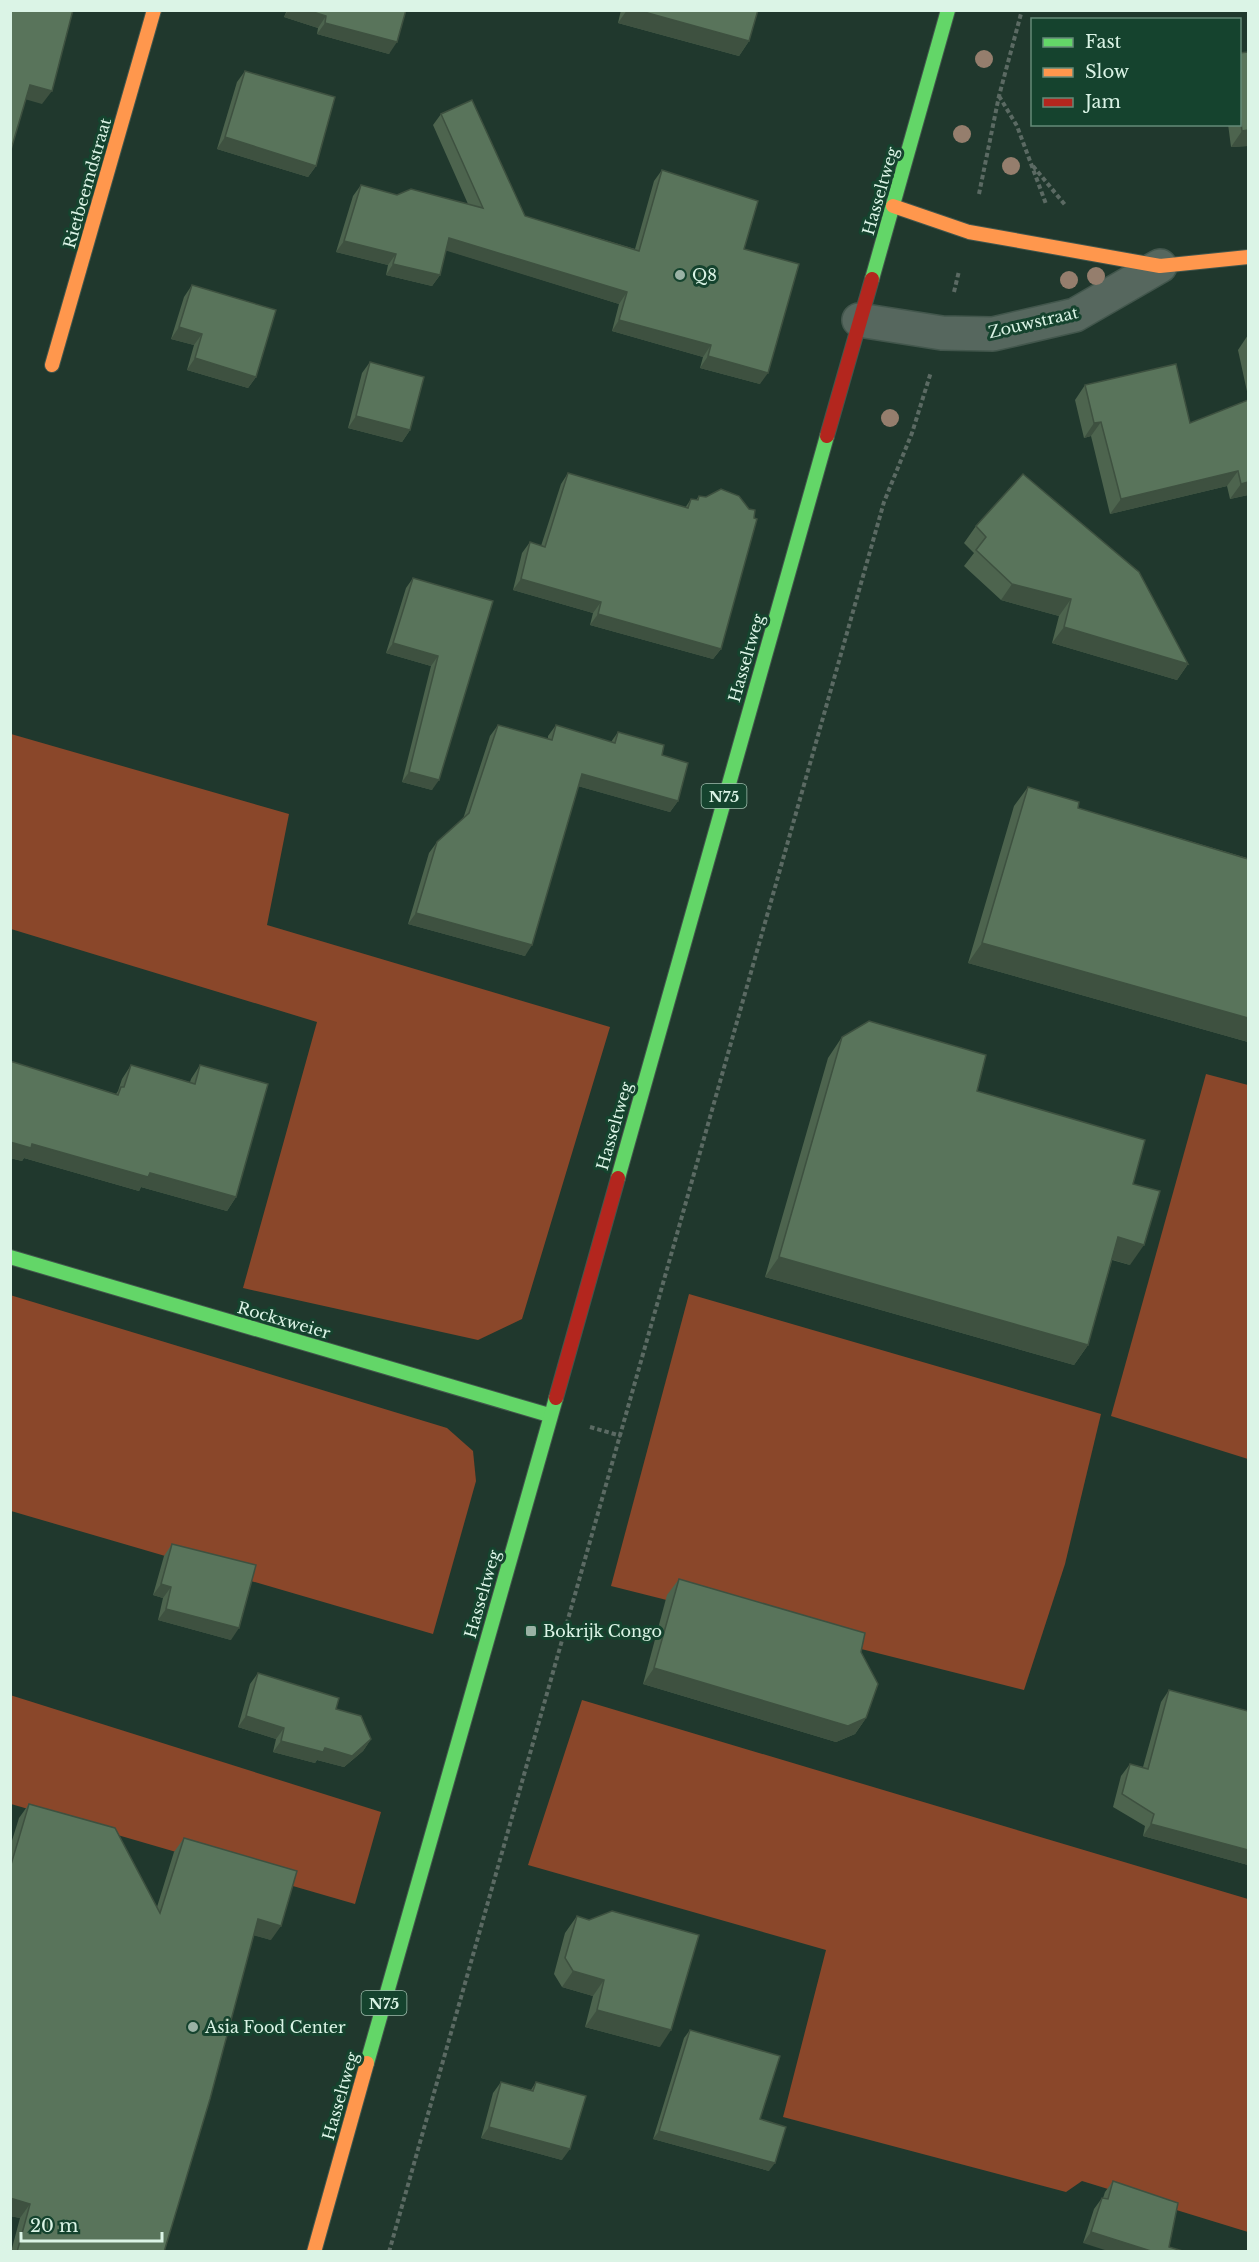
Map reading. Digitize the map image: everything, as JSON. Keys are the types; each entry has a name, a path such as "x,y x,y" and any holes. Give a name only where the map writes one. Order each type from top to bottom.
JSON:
{"main road":[{"name":"Rietbeemdstraat","path":"52,365 154,10"},
{"name":"Hasseltweg","path":"314,2252 948,10"},
{"name":"Zouwstraat","path":"893,206 969,231 1160,266 1248,257"},
{"name":"Rockxweier","path":"10,1257 549,1415"}],"street":[{"name":"Zouwstraat","path":"859,320 942,333 993,334 1075,315 1160,266"}],"path":[{"path":"977,204 999,96 1022,10"},
{"path":"999,96 1017,126 1046,206"},
{"path":"389,2252 884,502 912,433 934,364"},
{"path":"588,1426 621,1436"}],"shaded area":[{"path":"11,734 289,814 267,925 610,1027 522,1319 478,1340 243,1288 317,1022 11,929"},
{"path":"1206,1074 1248,1085 1248,1459 1111,1416"},
{"path":"689,1294 1101,1414 1065,1564 1024,1690 611,1586"},
{"path":"10,1295 447,1428 473,1451 476,1481 433,1634 11,1511"},
{"path":"10,1695 381,1812 355,1904 11,1804"},
{"path":"582,1700 1248,1899 1248,2232 1082,2181 1066,2192 783,2117 826,1950 528,1865"}],"building":[{"path":"10,10 73,10 52,91 30,85 10,153"},
{"path":"307,10 406,10 397,42 325,23 326,16"},
{"path":"637,10 758,10 749,41"},
{"path":"1248,52 1248,130 1242,131 1241,123 1241,53"},
{"path":"245,71 335,97 316,166 225,137"},
{"path":"472,100 525,216 639,251 662,170 758,201 744,249 799,264 768,373 708,356 711,345 619,320 627,292 449,238 440,275 393,264 396,254 344,241 361,185 397,195 411,189 483,208 441,114"},
{"path":"192,285 276,310 256,377 195,358 202,334 179,327"},
{"path":"370,362 424,377 410,430 356,416"},
{"path":"1176,364 1190,423 1248,400 1248,482 1241,484 1238,471 1121,499 1101,422 1094,423 1085,385"},
{"path":"568,473 688,508 691,499 698,500 699,496 706,497 721,489 739,496 749,509 755,510 754,518 757,519 721,649 598,614 601,602 521,579 530,542 545,547"},
{"path":"1023,474 1139,572 1188,664 1064,627 1071,599 1012,584 976,550 986,537 976,526"},
{"path":"413,578 493,601 439,780 409,772 438,656 393,643"},
{"path":"498,725 552,740 556,725 615,743 618,732 664,745 662,755 688,763 678,801 582,774 532,945 416,913 437,842 469,813"},
{"path":"1028,787 1079,802 1078,808 1248,859 1248,1018 982,943"},
{"path":"869,1021 986,1055 977,1091 1145,1140 1133,1184 1160,1191 1144,1245 1118,1237 1088,1345 779,1257 842,1037"},
{"path":"10,1061 118,1095 121,1087 124,1087 131,1065 195,1084 200,1065 268,1084 236,1197 150,1173 148,1177 32,1144 31,1148 10,1142"},
{"path":"172,1544 256,1565 239,1628 166,1609 171,1587 161,1584"},
{"path":"679,1579 865,1633 861,1652 878,1684 866,1718 848,1726 654,1668"},
{"path":"258,1673 339,1698 336,1709 361,1716 371,1739 352,1756 325,1748 323,1752 281,1741 284,1728 246,1716"},
{"path":"1169,1690 1248,1711 1248,1850 1151,1824 1154,1814 1122,1794 1130,1764 1148,1769"},
{"path":"29,1804 115,1828 160,1913 184,1838 297,1871 281,1926 258,1919 210,2099 164,2252 17,2252 30,2204 10,2198 10,1868"},
{"path":"612,1911 699,1935 671,2030 597,2010 604,1980 573,1971 565,1958 577,1916 589,1920"},
{"path":"690,2030 780,2056 760,2119 786,2127 775,2163 659,2131"},
{"path":"501,2082 533,2091 536,2082 586,2096 570,2149 489,2127"},
{"path":"1113,2181 1178,2203 1169,2247 1186,2252 1154,2252 1091,2232 1102,2198 1108,2199"}],"traffic: fast":[{"path":"872,279 948,10"},
{"path":"618,1178 827,436"},
{"path":"10,1257 549,1415"},
{"path":"367,2063 556,1398"}],"traffic: slow":[{"path":"52,365 154,10"},
{"path":"893,206 969,232 1160,266 1248,257"},
{"path":"314,2252 367,2063"}],"traffic: jam":[{"path":"827,436 872,279"},
{"path":"556,1398 618,1178"}],"place":[{"name":"Q8","path":"680,275"},
{"name":"Bokrijk Congo","path":"531,1631"},
{"name":"Asia Food Center","path":"193,2027"}]}
